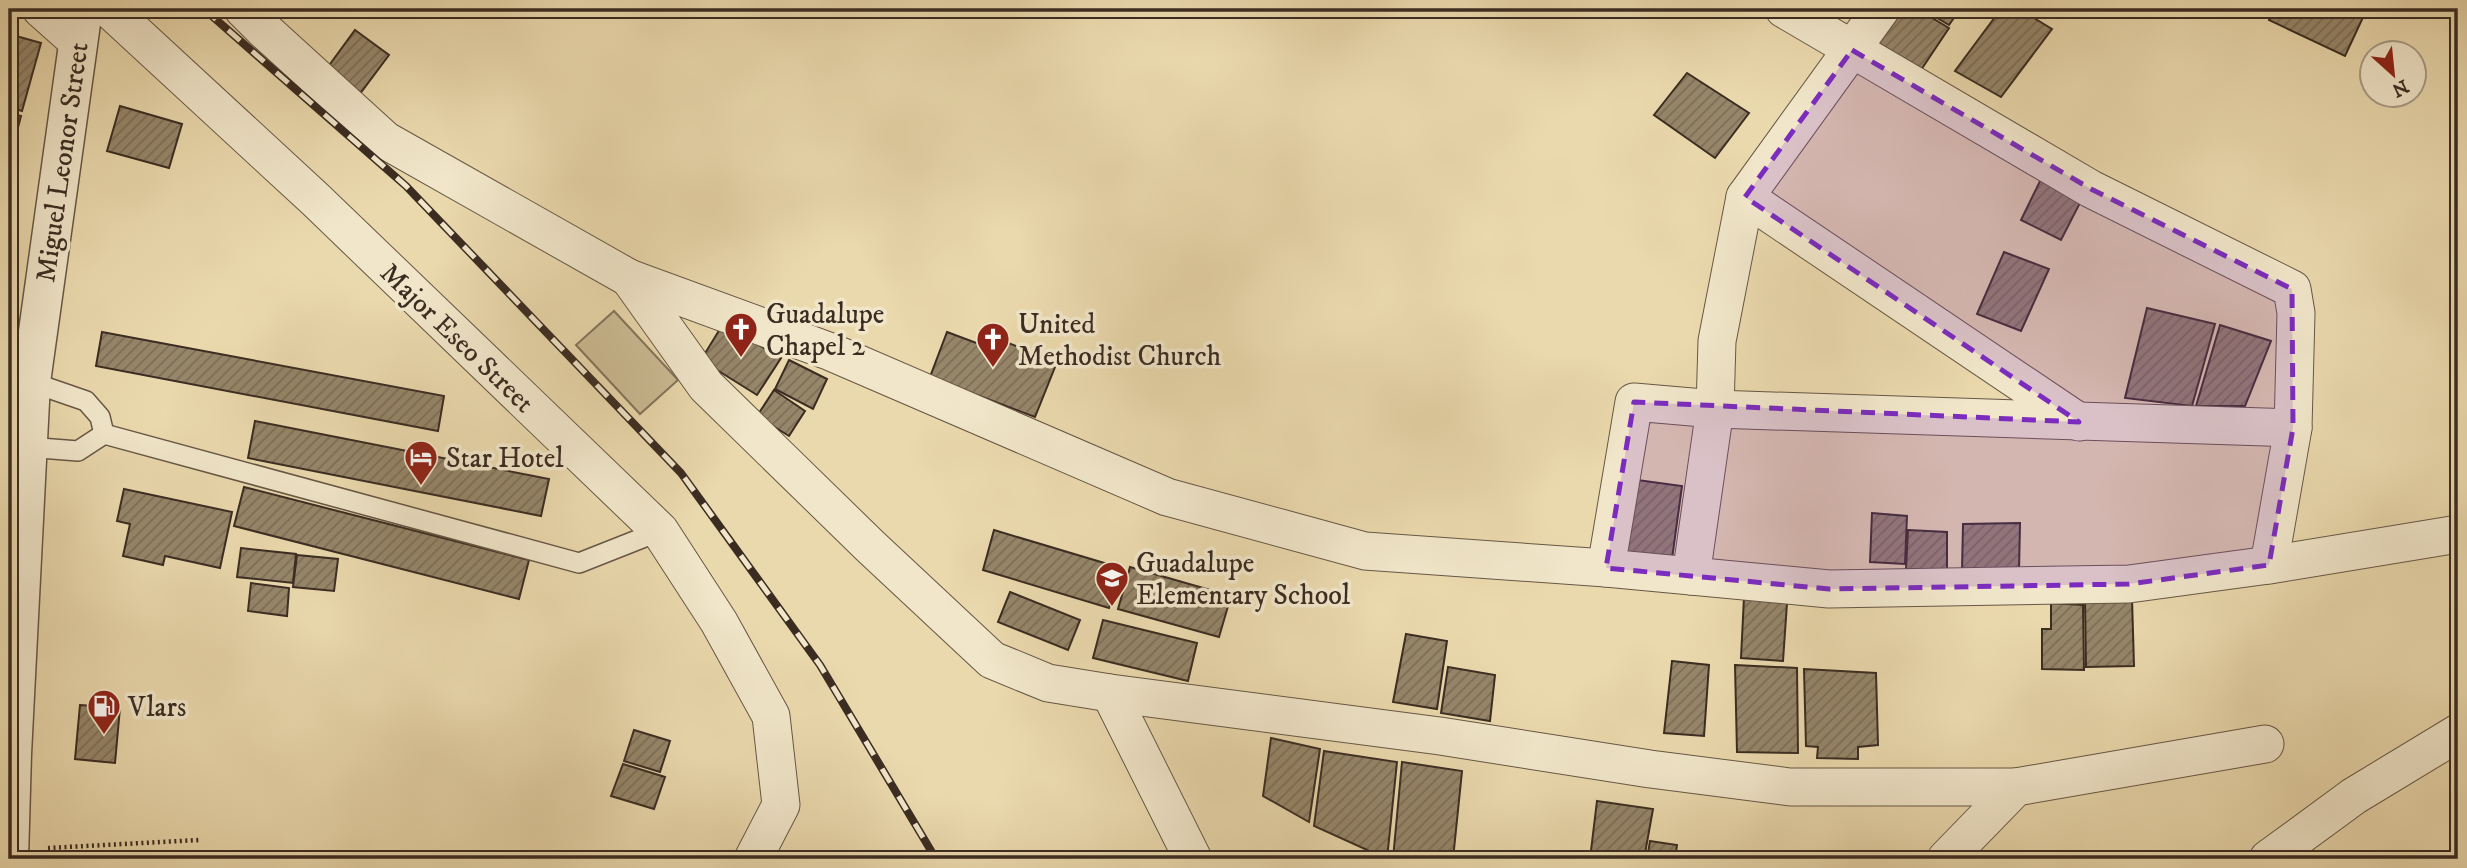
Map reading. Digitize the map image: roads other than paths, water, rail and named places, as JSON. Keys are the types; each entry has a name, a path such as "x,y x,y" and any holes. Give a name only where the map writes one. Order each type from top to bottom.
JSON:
{"street":[{"path":"41,9 80,25"},
{"name":"Major Eseo Street","path":"109,9 315,199 660,531 719,622 771,716 781,805 753,859"},
{"path":"243,9 385,140 629,278 831,352 1167,497 1365,551 1606,568 1829,589 2129,584 2269,565 2458,534"},
{"path":"1784,9 2091,189 2292,289 2296,313 2294,428 2269,565"},
{"path":"1691,576 1715,409 1717,341 1745,197 1881,9"},
{"name":"Miguel Leonor Street","path":"9,859 10,753 31,382 80,25"},
{"path":"1745,197 2079,422"},
{"path":"629,278 706,386 870,547 992,660 1048,683 1790,787 2016,786 2265,744"},
{"path":"1606,568 1634,402 1715,409 2294,428"},
{"path":"1110,693 1193,859"},
{"path":"2267,859 2354,796 2458,733"},
{"path":"1946,859 2016,786"}],"lane":[{"path":"31,382 86,401 100,417 104,434"},
{"path":"27,447 78,451 104,434 579,563 660,531"}],"railway":[{"path":"204,9 406,186 681,473 820,665 936,859"}],"place":[{"name":"Guadalupe Chapel 2","path":"741,359"},
{"name":"United Methodist Church","path":"993,369"},
{"name":"Star Hotel","path":"421,487"},
{"name":"Guadalupe Elementary School","path":"1112,608"},
{"name":"Vlars","path":"104,736"}]}
